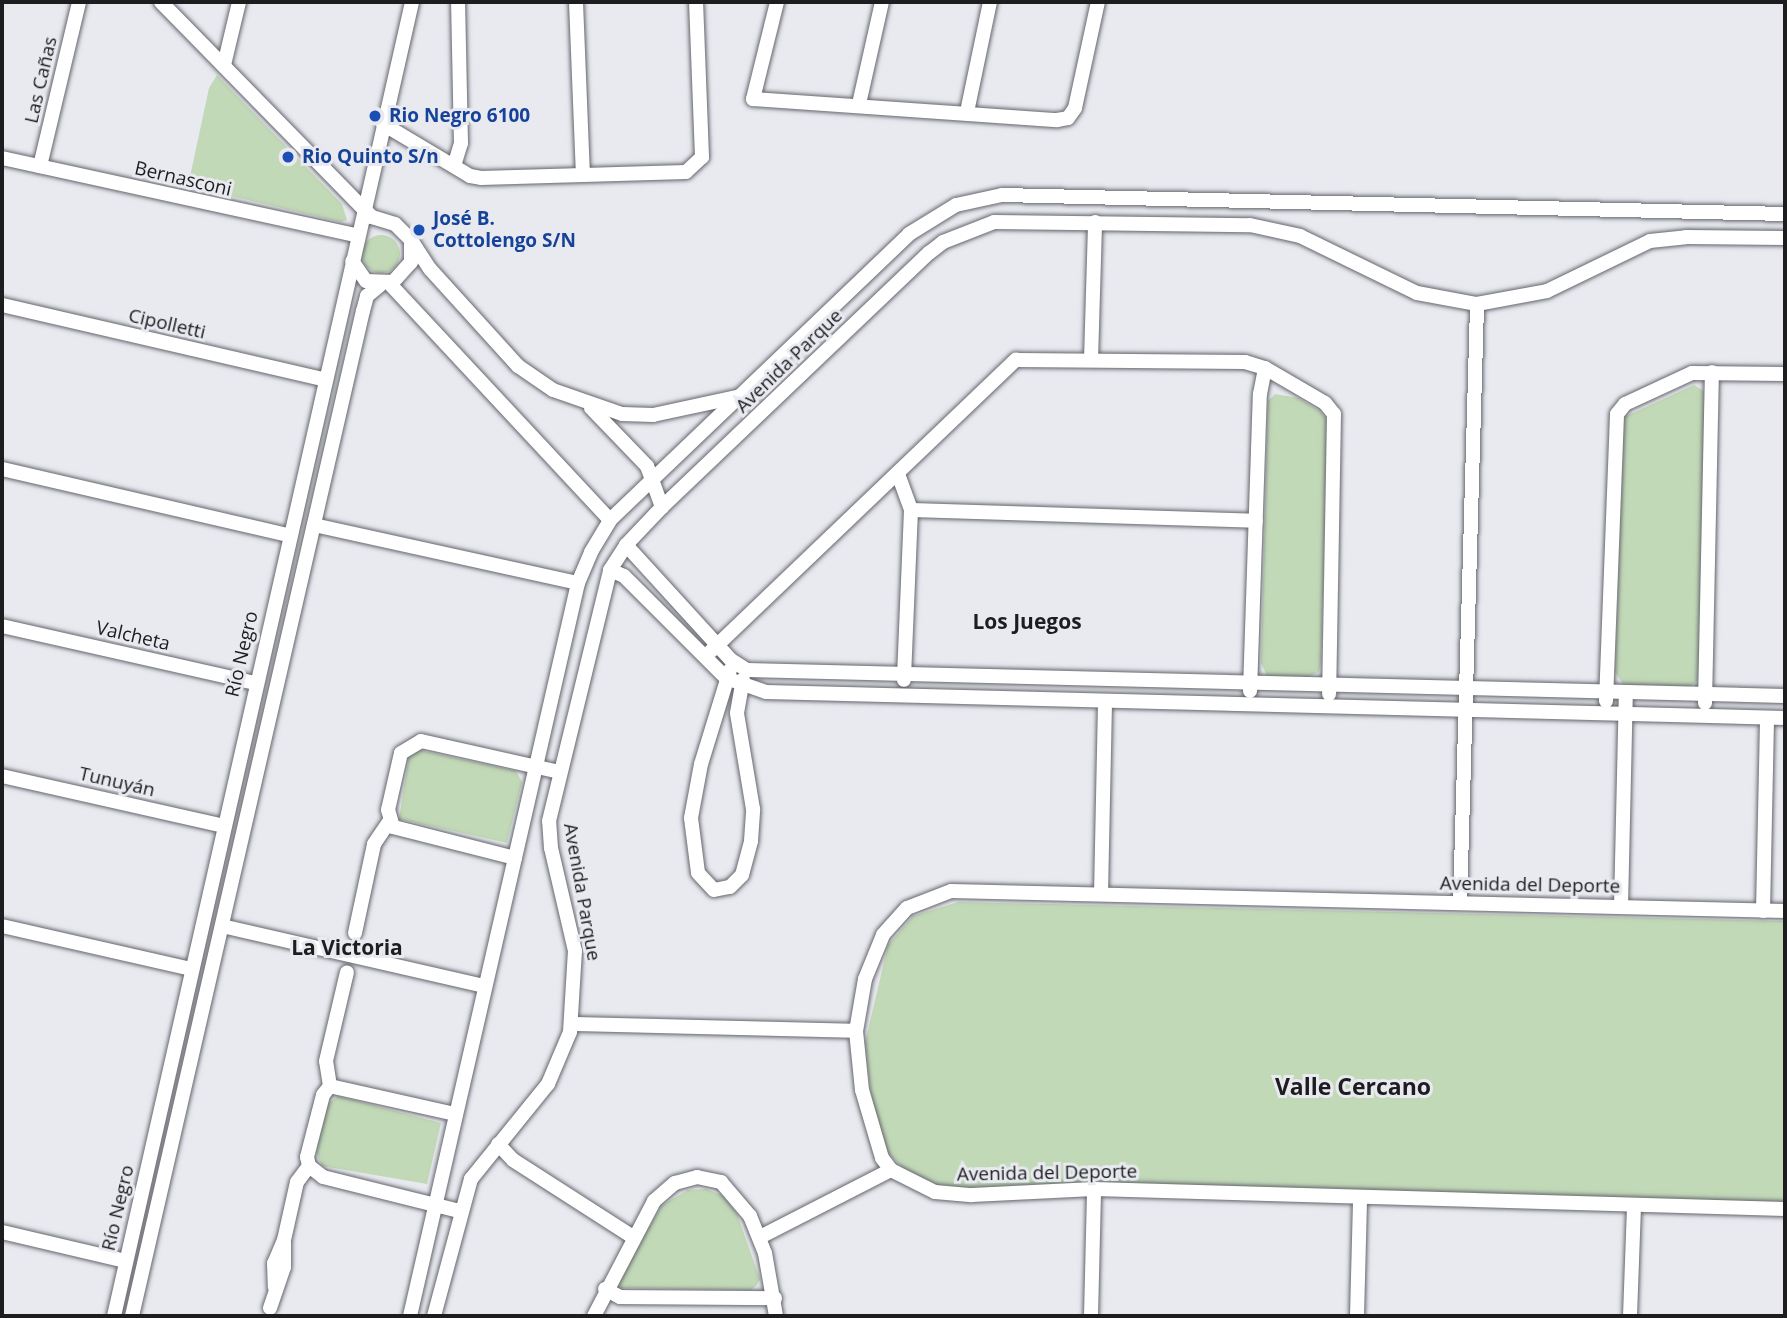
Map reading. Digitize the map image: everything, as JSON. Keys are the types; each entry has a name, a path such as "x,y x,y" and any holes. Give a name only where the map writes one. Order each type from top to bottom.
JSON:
{"street":[{"name":"Las Cañas","path":"40,166 79,2"},
{"path":"161,2 363,208 383,222 395,225 411,240 430,269 519,366 553,390 622,414 653,415 743,396"},
{"path":"224,65 239,2"},
{"name":"Río Negro","path":"114,1316 323,379 412,2"},
{"path":"454,166 461,143 458,2"},
{"path":"576,2 583,175"},
{"path":"383,124 454,166 481,178 686,172 697,166 702,157 696,2"},
{"path":"777,2 753,99 1068,118 1075,108 1098,2"},
{"path":"859,104 882,2"},
{"path":"967,113 990,2"},
{"name":"Bernasconi","path":"2,158 356,235"},
{"path":"410,1316 578,583 610,520 743,396 909,234 931,217 978,198 1785,214"},
{"path":"356,235 383,222"},
{"name":"Avenida Parque","path":"434,1316 459,1211 471,1179 548,1084 572,1024 575,951 549,832 560,772 610,570 626,544 662,507 943,242 995,222 1095,222 1279,229 1324,246 1393,285 1440,299 1477,304 1547,291 1650,242 1686,237 1785,238"},
{"path":"1091,359 1095,222"},
{"path":"352,261 366,281 385,284 402,276 411,262 411,240"},
{"path":"385,284 610,520"},
{"name":"Río Negro","path":"132,1316 367,296 385,284"},
{"path":"1460,903 1477,304"},
{"name":"Cipolletti","path":"2,306 323,379"},
{"path":"705,657 1016,359 1245,362 1265,368 1325,403 1334,414 1329,706"},
{"path":"1250,704 1260,394 1265,368"},
{"path":"770,370 788,389"},
{"path":"1606,714 1617,414 1625,404 1681,377 1712,372 1785,374"},
{"path":"1705,717 1712,372"},
{"path":"583,402 632,449 654,479 662,507"},
{"path":"2,470 288,535"},
{"path":"898,474 911,510 904,694"},
{"path":"911,510 1256,521"},
{"path":"314,525 578,583"},
{"path":"626,544 740,666 1250,684 1785,696"},
{"path":"610,570 624,576 726,678 741,686 766,692 1785,718"},
{"name":"Valcheta","path":"2,626 255,683"},
{"path":"740,666 738,723 753,809 751,841 742,875 730,887 714,890 698,873 691,818 726,678 740,666"},
{"path":"1621,906 1626,694"},
{"path":"1101,894 1105,701"},
{"path":"1763,911 1767,718"},
{"path":"355,933 374,844 389,822 401,753 412,743 560,772"},
{"name":"Tunuyán","path":"2,776 223,826"},
{"path":"389,822 403,831 515,858"},
{"name":"Avenida del Deporte","path":"1785,911 951,891 913,904 892,921 875,953 861,993 856,1031 869,1124 891,1170 921,1187 953,1195 1094,1189 1785,1209"},
{"path":"2,926 191,969"},
{"path":"222,926 485,986"},
{"path":"347,972 341,1017 334,1029 326,1061 330,1086 323,1095 307,1157 309,1166 323,1177 436,1203 459,1211"},
{"path":"572,1024 856,1031"},
{"path":"330,1086 455,1114"},
{"path":"498,1144 513,1160 633,1237"},
{"path":"270,1308 284,1267 284,1240 297,1182 309,1166"},
{"path":"760,1237 891,1170"},
{"path":"594,1316 633,1237 663,1191 697,1177 721,1182 730,1190 760,1237 775,1298 776,1316"},
{"path":"1091,1316 1094,1189"},
{"path":"1357,1316 1360,1198"},
{"path":"1630,1316 1634,1206"},
{"path":"2,1231 126,1261"},
{"path":"605,1289 620,1297 775,1298"}],"green space":[{"path":"217,75 342,204 347,220 341,222 188,186 209,88"},
{"path":"381,235 394,241 400,254 394,267 381,273 368,267 362,254 368,241"},
{"path":"1694,385 1704,391 1706,398 1699,680 1688,688 1625,687 1615,672 1624,417"},
{"path":"1275,394 1298,398 1320,411 1328,422 1321,662 1319,672 1306,678 1267,676 1261,663 1268,401"},
{"path":"419,750 516,771 522,782 507,843 399,819 409,755"},
{"path":"958,902 1785,921 1785,1202 950,1191 906,1171 887,1152 872,1101 865,1043 888,945 913,916"},
{"path":"338,1096 441,1123 427,1184 322,1166 316,1152 328,1104"},
{"path":"706,1189 724,1196 737,1214 760,1279 757,1285 751,1290 621,1288 618,1281 662,1205 688,1190"}],"place":[{"name":"Rio Negro 6100","path":"375,116"},
{"name":"Rio Quinto S/n","path":"288,157"},
{"name":"José B. Cottolengo S/N","path":"419,230"}],"district":[{"name":"Los Juegos","path":"1027,621"},
{"name":"La Victoria","path":"347,947"},
{"name":"Valle Cercano","path":"1353,1086"}]}
